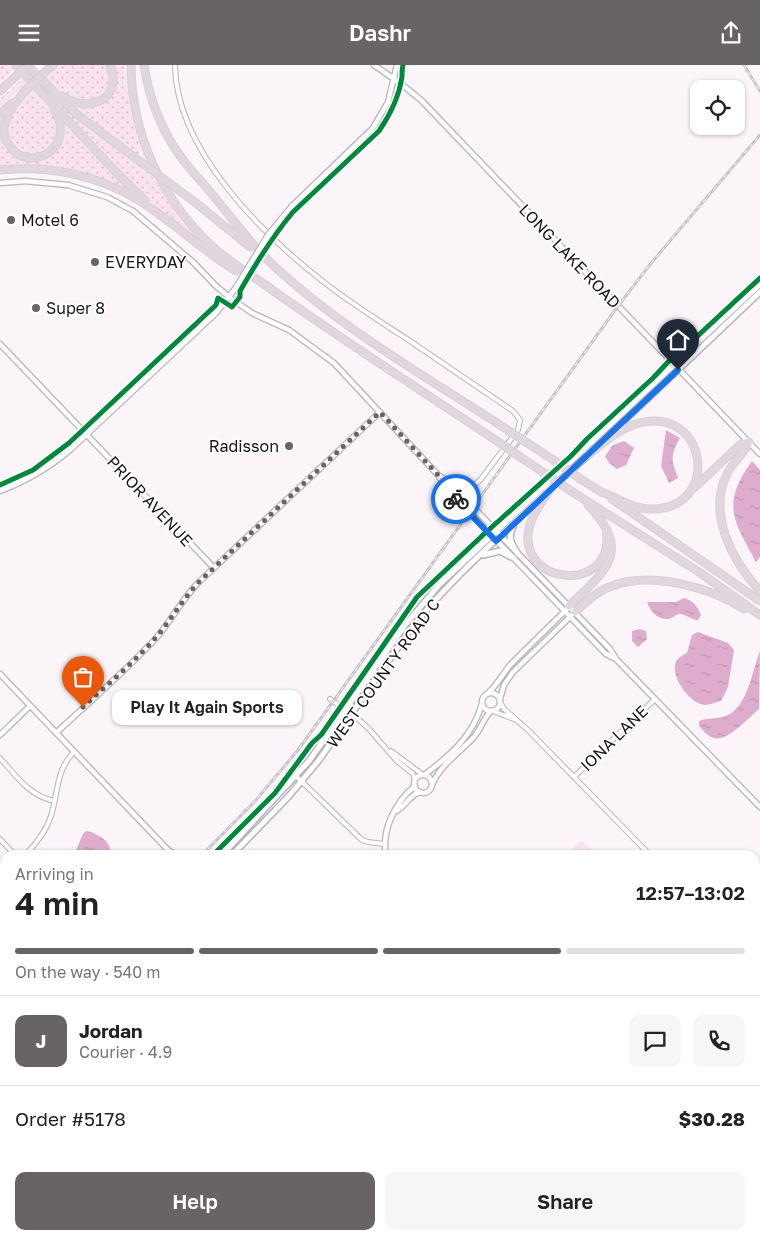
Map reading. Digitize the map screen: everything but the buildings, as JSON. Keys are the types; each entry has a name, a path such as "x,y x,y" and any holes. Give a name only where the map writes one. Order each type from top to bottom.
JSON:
{"highway":[{"path":"16,65 81,118 196,203 306,294 351,328 600,491 760,601"},
{"path":"0,91 28,65 44,88 130,186 175,227"},
{"path":"44,88 72,102 85,105 94,104 107,95 112,86 113,73 110,65"},
{"path":"131,65 134,102 141,134 153,165 169,194 194,228 214,248 304,313"},
{"path":"144,65 148,87 156,109 180,155 241,231 268,261"},
{"path":"0,114 51,67"},
{"path":"23,93 6,119 4,128 5,138 10,148 18,154 38,157 55,147 61,132 56,111 44,88"},
{"path":"0,170 23,168 48,169 91,178 128,194 211,255 304,313 542,472 699,572 760,615"},
{"path":"589,454 618,431 657,421 670,424 687,435 697,452 697,477 686,495"},
{"path":"600,491 647,509 667,507 686,495 741,444 748,442"},
{"path":"748,442 746,449 725,478 720,513 724,531 734,553 746,575 760,591"},
{"path":"551,488 533,518 528,535 532,553 543,567 553,573 565,576 577,576 588,572 599,563 605,554 608,543 606,529"},
{"path":"570,612 602,575 608,565 612,548 610,537 601,520 576,494"},
{"path":"570,612 612,585 649,581 675,582 701,589 726,599 760,619"}],"main road":[{"name":"WEST COUNTY ROAD C","path":"227,850 296,776 421,605 454,570 760,283"},
{"name":"WEST COUNTY ROAD C","path":"237,850 289,796 319,760 419,619 444,591 760,292"},
{"path":"517,521 511,530 510,538 512,546 518,554"},
{"path":"480,556 500,551 511,557"}],"street":[{"path":"174,65 180,102 193,137 224,183 262,227 297,260 327,284 518,416 520,423 518,430 482,479 458,501"},
{"name":"LONG LAKE ROAD","path":"374,65 394,78 420,100 760,454"},
{"path":"0,491 26,480 50,465 216,313 229,297 268,235 292,206 373,128 388,101 397,65"},
{"path":"0,183 25,181 54,183 76,187 107,197 133,211 146,221 229,297 252,313 289,330 326,357 380,412 438,475 446,488 511,557 610,649 616,659 760,807"},
{"name":"PRIOR AVENUE","path":"0,344 214,568"},
{"path":"56,733 149,645 187,595 214,568 380,412"},
{"path":"438,475 463,496 570,612"},
{"path":"385,850 384,844 389,823 396,811 397,805 418,777 433,771 468,735 476,721 484,696 496,687 511,664 570,612"},
{"path":"396,811 401,808 410,796 428,791 441,770 473,738 484,719 498,708 502,690 509,676 570,612"},
{"path":"0,674 166,850"},
{"path":"489,693 496,694 504,709 645,850"},
{"path":"330,699 351,714 389,750 431,780 432,785"},
{"name":"IONA LANE","path":"574,777 655,699"},
{"path":"482,703 485,709 516,720"},
{"path":"0,735 30,706"},
{"path":"389,750 397,761 412,774 420,792"},
{"path":"30,850 45,830 63,765 74,752"},
{"path":"0,759 32,792 54,801"},
{"path":"296,776 362,839 368,842 384,844"},
{"path":"0,839 10,850"}],"green space":[{"path":"0,65 13,65 15,68 0,83"},
{"path":"59,65 108,65 110,85 105,93 88,103 63,94 45,78"},
{"path":"113,65 125,65 127,92 132,115 147,163 143,160 141,150 137,156 70,103 89,107 102,102 116,75"},
{"path":"23,78 27,83 0,107 0,99"},
{"path":"34,89 52,108 57,119 56,141 42,153 29,154 16,149 12,145 6,133 6,126 10,115 17,105"},
{"path":"45,89 65,108 147,171 184,221 213,251 173,222 143,195"},
{"path":"5,115 3,139 24,158 51,153 62,119 134,193 96,177 0,168 0,120"},
{"path":"582,840 591,850 571,850"}],"water":[{"path":"666,430 680,438 673,453 674,467 678,478 669,483 661,466"},
{"path":"624,441 634,448 626,465 617,469 609,463 605,456 613,445"},
{"path":"752,461 760,470 760,557 756,562 741,535 734,512 736,489"},
{"path":"684,598 693,602 696,606 701,615 698,620 679,614 669,619 661,618 652,612 647,602 676,602"},
{"path":"639,629 646,631 647,639 638,647 632,641 632,631"},
{"path":"698,632 728,643 734,650 728,687 721,701 707,705 693,700 687,694 675,673 677,660 687,653 692,635"},
{"path":"760,651 759,709 732,733 720,738 710,736 699,726 699,721 726,716 736,709 746,694"},
{"path":"86,831 95,834 107,842 111,850 76,850"}],"railway":[{"path":"744,65 760,91"},
{"path":"207,850 256,800 298,750 618,306 652,262 760,135"}],"cycle path":[{"path":"0,485 33,470 69,443 216,305 218,298 232,307 240,297 240,291 265,250 293,212 379,131 396,99 401,84 403,65"},
{"path":"218,850 275,793 312,743 321,735 417,597 571,456 669,361 760,278"}],"way so far":[{"path":"83,707 158,636 180,604 201,580 380,412 438,475 456,499"}],"place":[{"name":"Motel 6","path":"11,220"},
{"name":"EVERYDAY","path":"95,262"},
{"name":"Super 8","path":"36,308"},
{"name":"Radisson","path":"289,446"},
{"name":"Play It Again Sports","path":"83,707"}],"route":[{"path":"456,499 496,541 678,370"}]}
